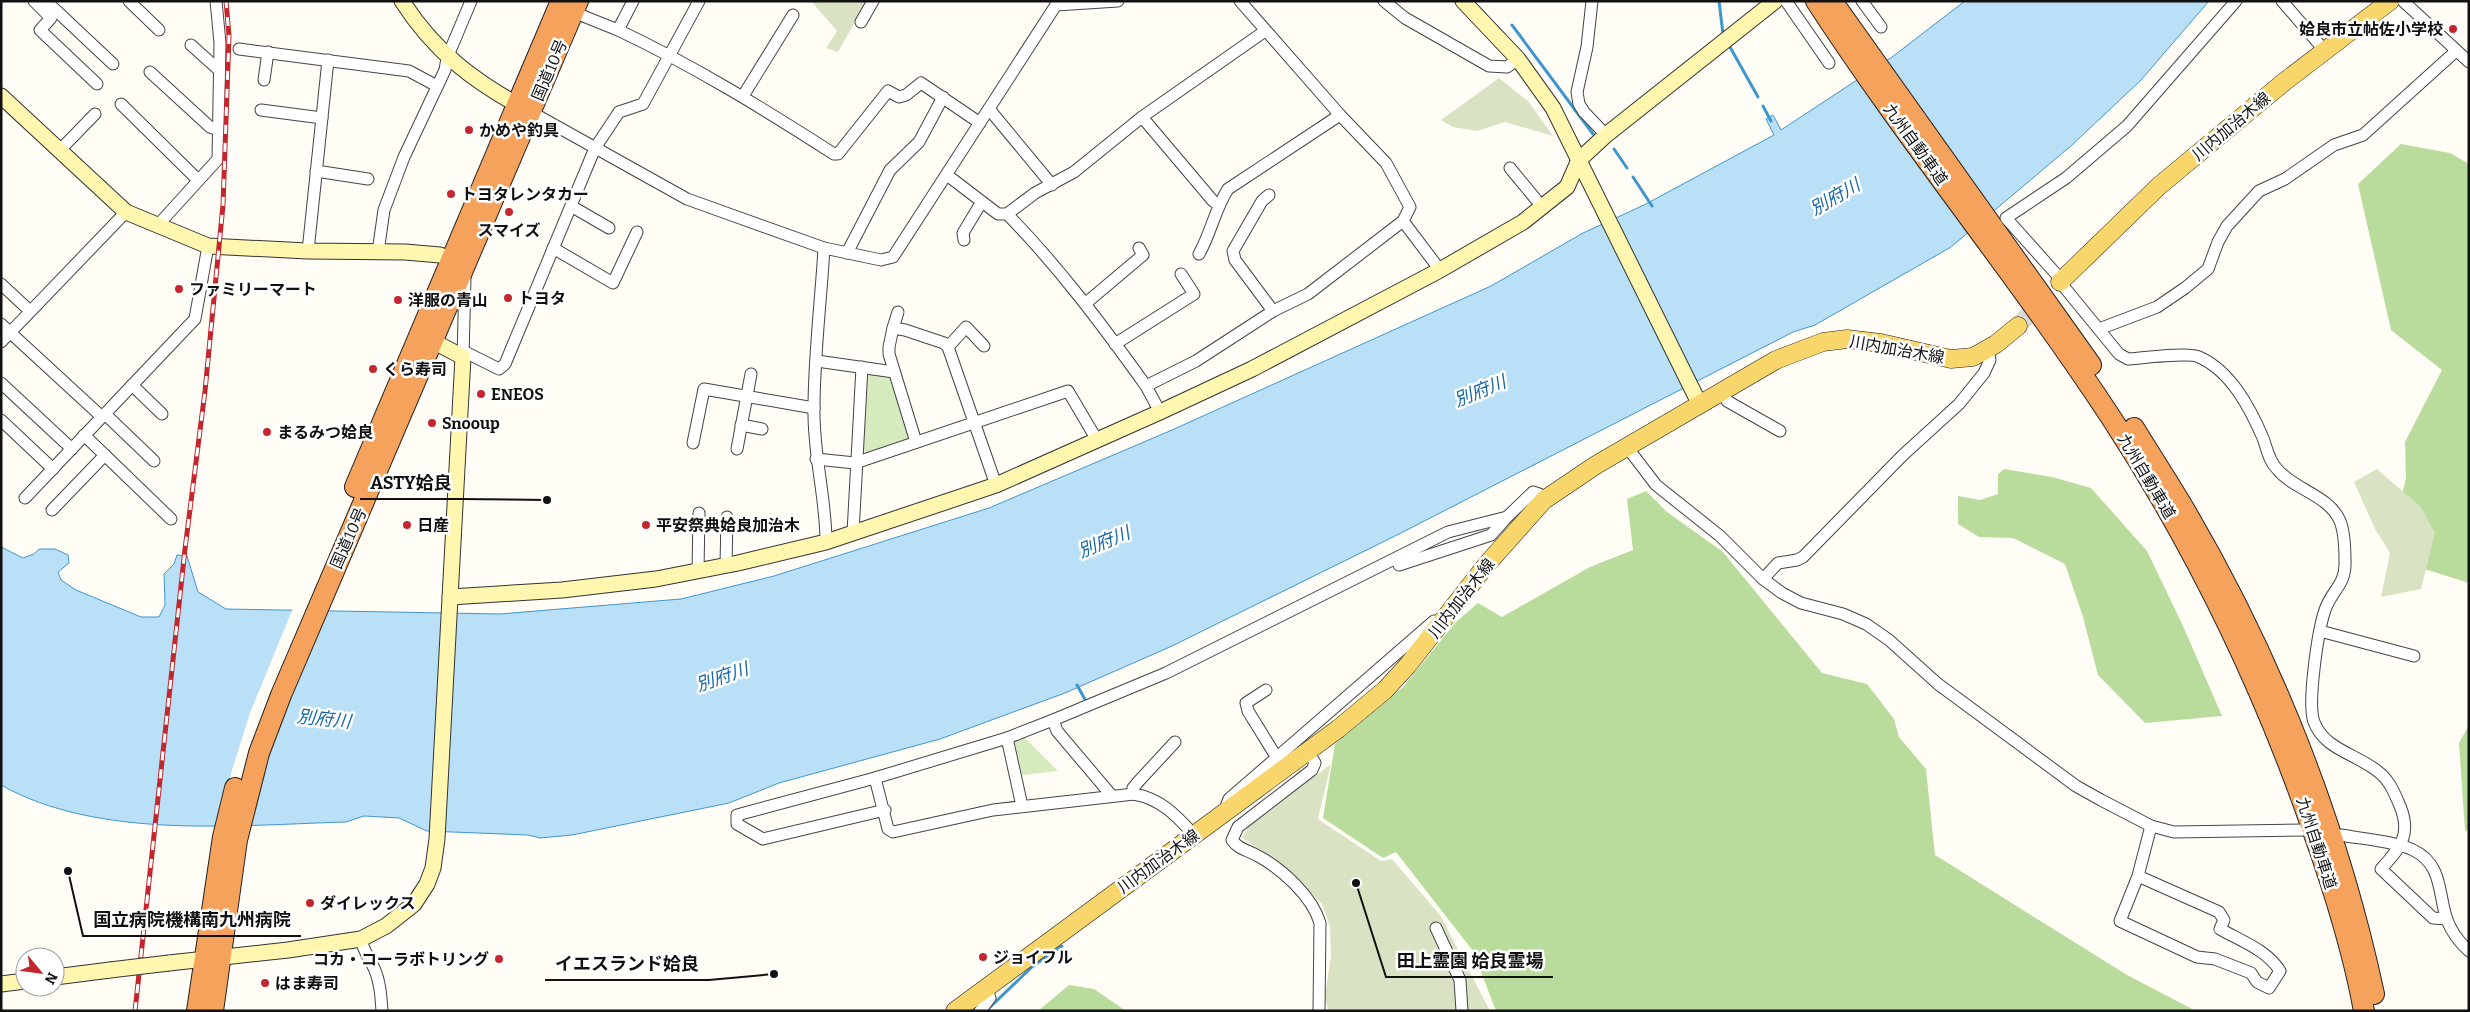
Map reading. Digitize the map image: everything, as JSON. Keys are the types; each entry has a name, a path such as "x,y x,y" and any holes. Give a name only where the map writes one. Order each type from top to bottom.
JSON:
{"highway":[{"name":"九州自動車道","path":"1816,1 1841,28 1987,231 2123,411 2186,512 2229,592 2286,714 2311,780 2354,912 2378,1011"},
{"name":"九州自動車道","path":"1832,1 1841,28"},
{"name":"国道10号","path":"197,1011 212,958 230,838 318,590 524,108 571,5"},
{"name":"九州自動車道","path":"1987,231 2112,419 2174,520 2217,599 2272,719 2298,785 2327,871 2354,966 2364,1011"},
{"name":"国道10号","path":"212,958 213,1011"}],"main road":[{"name":"川内加治木線","path":"2060,282 2159,186 2324,51 2390,1"},
{"name":"川内加治木線","path":"955,1011 1194,834 1223,815 1385,690 1445,620 1487,564 1544,500 1698,400 1723,392 1776,360 1823,342 1847,339 1881,343 1951,359 1973,357 1988,349 2018,326"}],"street":[{"path":"34,1 51,18 40,30 97,84"},
{"path":"46,1 113,64"},
{"path":"128,1 159,30"},
{"path":"158,225 218,159 220,71 216,1"},
{"path":"402,1 417,24 447,58 478,81 687,199 824,248 881,260 893,257 948,175 1056,3 1118,1"},
{"path":"378,252 384,210 404,157 445,70 447,58 470,1"},
{"path":"618,30 633,1"},
{"path":"427,338 499,369 505,364 595,148 619,112 643,104 700,1"},
{"path":"861,22 873,1"},
{"path":"1146,386 1196,361 1273,311 1308,294 1403,221 1410,207 1386,163 1340,115 1240,1"},
{"path":"1384,1 1405,18 1489,66 1507,67 1518,59"},
{"path":"1463,1 1518,59 1553,108 1698,400"},
{"path":"1592,1 1587,47 1578,92 1579,104 1606,135"},
{"path":"450,603 656,579 826,542 996,484 1160,412 1252,369 1500,237 1543,208 1567,188 1579,160 1606,135 1775,1"},
{"path":"1786,1 1829,63"},
{"path":"1862,1 1881,26"},
{"path":"2236,1 2127,126 2066,178 2006,218 2057,275 2060,282 2120,354 2128,359 2197,355 2214,366 2233,384 2246,404 2277,470 2332,509 2341,522 2345,556 2344,579 2326,608 2320,631 2311,713 2317,730 2327,742 2371,766 2390,785 2402,812 2405,825 2401,846 2381,869 2433,918 2447,919"},
{"path":"2282,1 2324,51"},
{"path":"2404,1 2469,62"},
{"path":"571,5 618,30 670,54 743,96 834,154 838,154 888,91 900,97 906,95 921,83 980,123"},
{"path":"743,96 793,14"},
{"path":"948,175 998,214 1007,214 1074,172 1142,117 1265,30"},
{"path":"191,45 220,71"},
{"path":"239,49 409,71 437,86"},
{"path":"2099,329 2157,307 2185,288 2208,269 2218,242 2227,226 2259,190 2286,179 2334,145 2363,135 2456,50"},
{"path":"264,80 268,52"},
{"path":"308,251 328,60"},
{"path":"150,72 210,126 219,130"},
{"path":"1,96 126,212 208,246 440,255 458,261 463,354 437,838 433,868 427,884 414,904 394,921 361,939 65,976"},
{"path":"846,253 886,176 919,142 943,97"},
{"path":"121,104 198,180"},
{"path":"989,109 1052,185"},
{"path":"260,110 322,118"},
{"path":"60,150 95,114"},
{"path":"1199,254 1208,237 1218,204 1235,182 1280,156 1340,115"},
{"path":"1142,117 1213,202 1218,204"},
{"path":"1510,168 1543,208"},
{"path":"316,171 368,179"},
{"path":"1269,195 1262,202 1233,251 1235,260 1273,311"},
{"path":"964,240 963,233 982,203"},
{"path":"570,206 610,228"},
{"path":"1,342 126,212"},
{"path":"1007,214 1032,239 1086,303 1146,386 1160,412"},
{"path":"1403,221 1440,270"},
{"path":"552,248 613,283 637,232"},
{"path":"25,498 195,319 208,246"},
{"path":"824,248 814,408 816,459 824,505 826,542"},
{"path":"1086,303 1143,254 1140,248"},
{"path":"1115,344 1194,294 1181,274"},
{"path":"1,284 30,311"},
{"path":"898,312 889,347 894,372 916,442"},
{"path":"1,324 154,461"},
{"path":"948,347 966,327 984,346"},
{"path":"893,328 913,332 944,343 948,347 996,484"},
{"path":"1763,579 1778,563 1797,560 1803,557 1903,455 1959,404 1984,373 1990,360 1988,349"},
{"path":"817,361 894,372"},
{"path":"853,533 855,464 862,367"},
{"path":"737,450 751,374"},
{"path":"1,383 72,449"},
{"path":"132,385 162,414"},
{"path":"693,443 704,389 814,408"},
{"path":"816,459 855,464 1068,391 1097,440"},
{"path":"1723,392 1727,401 1780,431"},
{"path":"1,420 53,468"},
{"path":"741,426 762,429"},
{"path":"84,435 171,519"},
{"path":"1627,447 1656,485 1720,536 1763,579 1782,593 1801,603 1843,614 1866,624 1895,645 1938,684 2076,786 2161,830 2185,834 2304,830"},
{"path":"52,510 105,455"},
{"path":"1359,583 1390,568 1491,535 1533,492 1540,494 1544,500"},
{"path":"698,571 699,513"},
{"path":"726,565 727,517"},
{"path":"885,810 763,839 737,824 737,815 875,778 1007,738 1053,720 1166,673 1448,532 1507,517"},
{"path":"1223,815 1230,799 1431,624 1438,619 1445,620"},
{"path":"2320,631 2414,656"},
{"path":"1266,690 1246,703 1248,711 1277,758"},
{"path":"1053,720 1056,731 1112,796"},
{"path":"1007,738 1022,806"},
{"path":"1134,794 1133,788 1175,742"},
{"path":"1308,751 1315,763 1312,770 1238,827 1232,840 1237,847 1256,855 1274,866 1316,911 1320,922 1319,1011"},
{"path":"875,778 885,810 888,828 893,832 938,820 1022,806 1134,794 1147,796 1172,811 1194,834"},
{"path":"2138,876 2219,912 2224,920 2220,929 2256,948 2275,964 2280,971 2268,988 2257,982 2251,973 2215,959 2197,957 2120,921 2138,876 2151,826"},
{"path":"2341,835 2401,846 2422,856 2431,866 2441,887 2447,919 2459,942 2469,952"},
{"path":"1436,928 1460,980 1462,1011"},
{"path":"361,939 362,947 375,969 381,992 382,1011"},
{"path":"1,984 15,982"},
{"path":"980,1011 990,998 986,988"}],"green space":[{"path":"811,1 867,1 838,52 826,48 837,31"},
{"path":"1499,78 1528,101 1553,136 1505,122 1477,131 1453,127 1441,120"},
{"path":"2401,144 2450,153 2469,164 2469,583 2418,567 2394,533 2406,478 2405,442 2442,370 2391,330 2358,184"},
{"path":"868,374 891,377 910,439 869,452 861,450"},
{"path":"2004,469 2052,477 2091,488 2147,551 2183,626 2222,716 2145,723 2098,675 2083,617 2065,564 2013,538 1979,537 1958,524 1958,496 1980,500 1998,494 1998,474"},
{"path":"2377,469 2421,507 2435,533 2421,589 2381,597 2390,553 2375,529 2354,482"},
{"path":"1646,491 1667,512 1723,552 1822,673 1867,684 1894,719 1899,737 1926,769 1935,855 2127,975 2196,1011 1496,1011 1473,951 1396,852 1383,858 1323,818 1335,744 1403,687 1456,622 1478,603 1502,617 1590,567 1633,550 1627,499"},
{"path":"2469,725 2469,832 2465,830 2459,743"},
{"path":"1024,737 1058,771 1022,775 1014,740"},
{"path":"1331,764 1318,819 1381,861 1392,859 1440,915 1490,1011 1328,1011 1325,996 1331,956 1330,927 1322,904 1275,859 1242,838 1248,827"},
{"path":"1069,985 1094,989 1126,1011 1038,1011"}],"water":[{"name":"別府川","path":"1965,1 2209,1 2141,80 2072,145 1951,247 1815,325 1793,332 1397,535 1172,646 1065,693 940,739 779,783 729,803 572,835 540,838 528,835 427,831 399,818 364,816 346,822 260,825 169,825 124,822 81,814 39,803 1,785 1,547 23,558 34,554 39,549 55,549 68,555 69,563 58,572 61,580 76,590 141,617 159,617 165,605 164,574 174,564 177,555 187,556 198,592 226,609 500,614 681,599 774,576 989,508 1172,430 1491,286 1583,233 1644,205 1774,135 1766,119 1773,115 1781,130 1892,57"}],"pier":[{"path":"293,608 327,609 282,715 264,771 217,830 232,770 250,713"}],"waterway":[{"path":"1719,1 1723,34"},
{"path":"1512,25 1593,134"},
{"path":"1730,47 1758,97"},
{"path":"1763,106 1771,121"},
{"path":"1614,149 1627,168"},
{"path":"1633,177 1652,206"},
{"path":"1077,685 1087,703"},
{"path":"988,1009 1033,966 1062,946"}],"tunnel":[{"path":"2018,326 2060,282"}],"railway":[{"path":"135,1011 185,549 205,391 223,205 229,36 226,1"}],"place":[{"name":"姶良市立帖佐小学校","path":"2453,29"},
{"name":"かめや釣具","path":"469,130"},
{"name":"トヨタレンタカー","path":"451,194"},
{"name":"スマイズ","path":"509,212"},
{"name":"ファミリーマート","path":"179,289"},
{"name":"トヨタ","path":"508,298"},
{"name":"洋服の青山","path":"398,300"},
{"name":"くら寿司","path":"373,369"},
{"name":"ENEOS","path":"481,394"},
{"name":"Snooup","path":"432,423"},
{"name":"まるみつ姶良","path":"267,432"},
{"name":"ASTY姶良","path":"547,500"},
{"name":"日産","path":"407,525"},
{"name":"平安祭典姶良加治木","path":"646,525"},
{"name":"国立病院機構南九州病院","path":"68,871"},
{"name":"田上霊園 姶良霊場","path":"1356,883"},
{"name":"ダイレックス","path":"310,903"},
{"name":"ジョイフル","path":"983,957"},
{"name":"コカ・コーラボトリング","path":"499,959"},
{"name":"イエスランド姶良","path":"774,974"},
{"name":"はま寿司","path":"265,983"}]}
